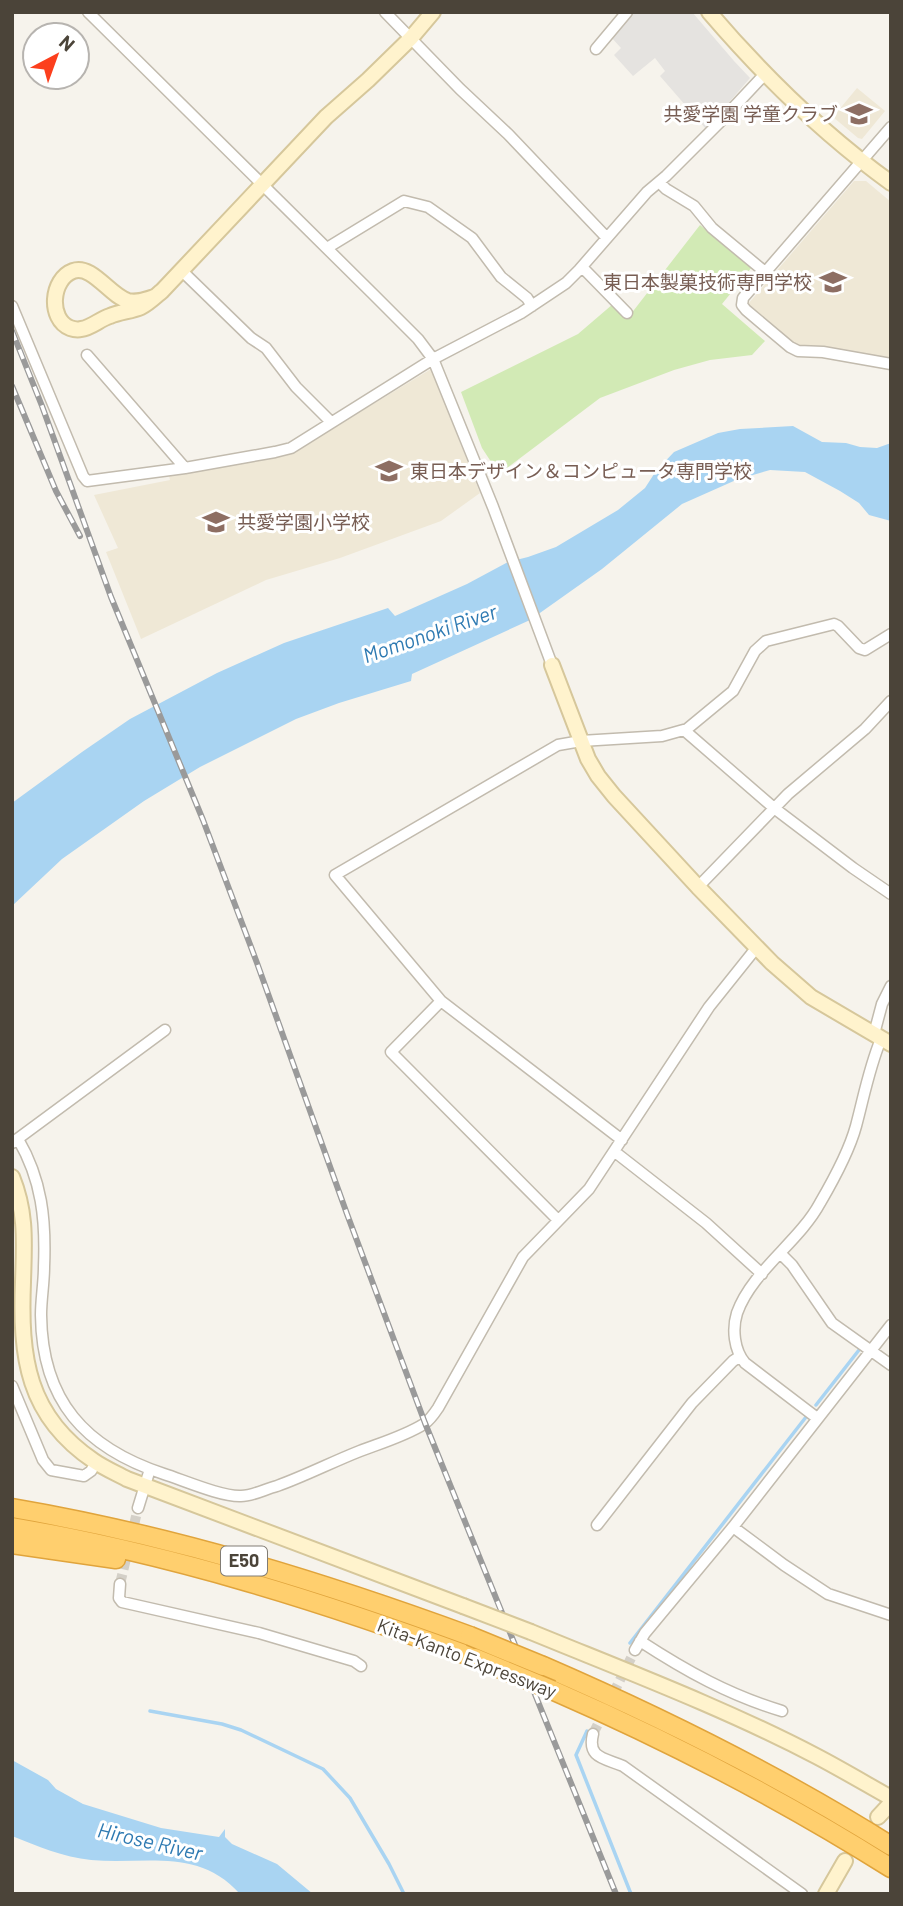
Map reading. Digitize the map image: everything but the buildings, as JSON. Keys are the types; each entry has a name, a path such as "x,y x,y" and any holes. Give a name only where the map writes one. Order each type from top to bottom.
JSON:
{"highway":[{"name":"Kita-Kanto Expressway","path":"12,1508 118,1529 228,1556 309,1579 470,1636 606,1693 724,1750 891,1846"},
{"name":"Kita-Kanto Expressway","path":"12,1527 112,1547 221,1574 301,1597 475,1658 599,1710 716,1767 891,1868"},
{"path":"12,1544 111,1558 301,1597"}],"street":[{"path":"88,12 418,339 433,359 597,776 698,887 811,998 882,1039"},
{"path":"385,12 508,134 607,238"},
{"path":"154,297 141,301 125,300 89,272 80,270 70,273 58,285 55,302 60,318 66,326 80,329 107,316 141,307 154,297 171,283 326,117 411,38 433,12"},
{"path":"596,49 626,12"},
{"path":"709,12 765,74 806,114 861,162 891,183"},
{"path":"12,306 42,382 87,481 275,452 291,447 433,359 532,306 566,283 642,197 718,124 765,74"},
{"path":"891,127 743,298 742,304 798,351 822,352 891,365"},
{"path":"659,182 694,206 712,228 765,272"},
{"path":"327,248 404,201 428,207 472,238 501,277 527,298 532,306"},
{"path":"582,268 627,313"},
{"path":"182,271 251,338 266,348 296,387 331,422"},
{"path":"87,355 185,468"},
{"path":"622,1140 441,1001 335,875 558,745 662,736 684,730 733,691 755,651 772,638 836,624 864,650 891,634"},
{"path":"698,887 774,808 865,729 891,701"},
{"path":"684,730 774,808 853,869 891,894"},
{"path":"165,1030 15,1141 31,1164 43,1208 42,1341 46,1365 54,1386 64,1404 93,1437 118,1455 150,1469 241,1496 290,1481 425,1423 438,1408 523,1257 589,1189 715,998 757,947"},
{"path":"817,1418 755,1372 740,1357 734,1326 742,1301 820,1203 846,1151 856,1127 866,1084 882,1039 882,1004 891,986"},
{"path":"441,1001 391,1052 558,1220"},
{"path":"615,1152 706,1223 762,1275"},
{"path":"12,1177 25,1233 21,1317 27,1368 37,1396 54,1423 75,1447 96,1463 144,1486 259,1527 658,1684 816,1756 891,1798"},
{"path":"781,1254 792,1265 832,1323 891,1365"},
{"path":"782,1712 724,1690 637,1646 891,1325"},
{"path":"597,1525 692,1403 740,1357"},
{"path":"12,1386 48,1468 84,1476 96,1463"},
{"path":"138,1508 150,1469"},
{"path":"733,1527 820,1590 839,1599 891,1615"},
{"path":"120,1584 122,1602 259,1633 355,1661 361,1666"},
{"path":"593,1734 592,1751 597,1755 623,1766 802,1894"},
{"path":"878,1817 891,1803"},
{"path":"826,1894 845,1861"}],"shaded area":[{"path":"632,12 692,12 750,78 706,129 660,76 665,71 655,58 633,76 614,55 621,48 611,37"},
{"name":"共愛学園 学童クラブ","path":"857,88 885,111 862,139 833,117"},
{"path":"854,181 866,181 891,202 891,362 819,346 798,348 749,309 748,304"},
{"path":"431,369 480,493 441,521 340,558 266,580 141,639 106,552 118,548 94,495 170,480 169,475 285,456"}],"green space":[{"path":"700,225 752,267 722,304 765,341 752,355 710,360 674,370 600,398 499,474 482,448 461,392 578,334 613,304 627,319"}],"water":[{"name":"Momonoki River","path":"793,426 822,442 877,448 891,443 891,521 869,515 859,503 805,472 770,470 736,480 682,504 602,569 530,620 412,674 411,681 296,719 200,767 144,801 62,859 12,906 12,803 130,719 217,673 284,643 388,608 395,616 467,584 508,562 556,547 618,510 645,488 674,452 718,433"},
{"name":"Hirose River","path":"12,1760 83,1804 161,1828 219,1837 225,1829 225,1837 232,1844 277,1864 313,1894 240,1894 224,1879 189,1864 170,1861 81,1859 50,1851 12,1836"}],"waterway":[{"path":"816,1405 859,1350"},
{"path":"630,1643 806,1417"},
{"path":"150,1711 241,1730 323,1769 350,1798 404,1894"},
{"path":"587,1731 576,1755 631,1894"}],"tunnel":[{"path":"120,1584 138,1508"},
{"path":"593,1734 635,1650"}],"railway":[{"path":"12,331 111,597 203,820 425,1423 616,1894"},
{"path":"12,386 56,491 80,536"}],"place":[{"name":"共愛学園 学童クラブ","path":"859,114"},
{"name":"東日本製菓技術専門学校","path":"833,282"},
{"name":"東日本デザイン＆コンピュータ専門学校","path":"389,471"},
{"name":"共愛学園小学校","path":"216,522"}]}
